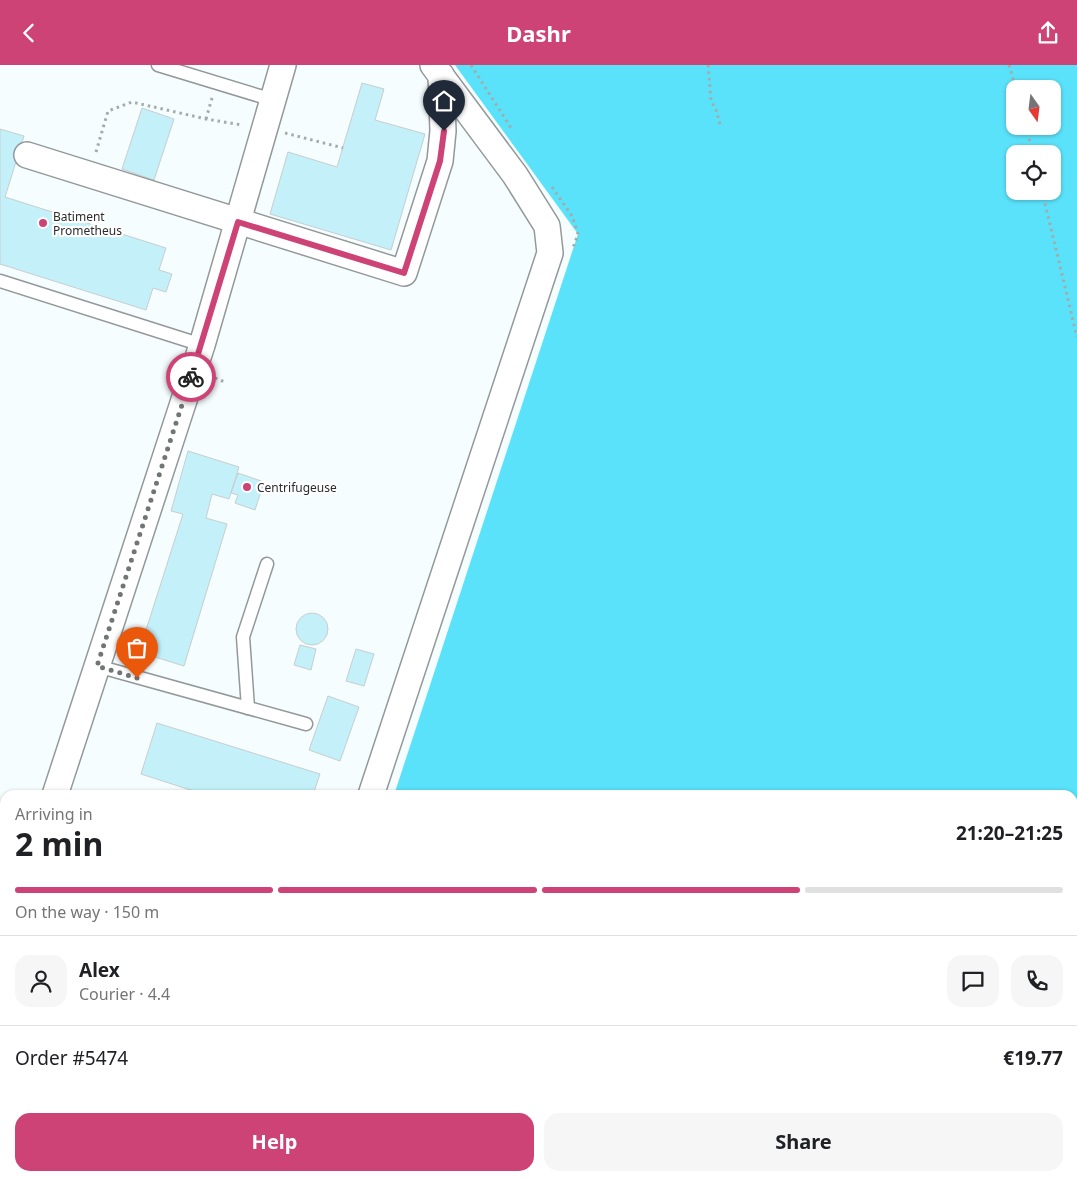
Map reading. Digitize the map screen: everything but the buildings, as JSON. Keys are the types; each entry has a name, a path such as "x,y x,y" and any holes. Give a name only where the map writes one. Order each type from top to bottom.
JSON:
{"street":[{"path":"57,790 202,345 283,65"},
{"path":"27,155 404,273 440,161 444,131 437,70"},
{"path":"373,790 550,253 547,226 515,175 437,70"}],"lane":[{"path":"158,65 274,100"},
{"path":"0,281 202,345"},
{"path":"248,708 244,637 267,564"},
{"path":"97,666 306,724"}],"path":[{"path":"708,65 711,100 721,128"},
{"path":"1009,65 1013,80"},
{"path":"90,175 108,111 132,102 206,119"},
{"path":"1044,200 1077,337"}],"shaded area":[{"path":"455,65 1077,65 1077,790 396,790 578,234"}],"way so far":[{"path":"137,678 97,666 191,377"}],"place":[{"name":"Batiment Prometheus","path":"43,223"},
{"name":"Centrifugeuse","path":"247,487"}],"route":[{"path":"191,377 238,222 404,273 440,161 444,131"}]}
